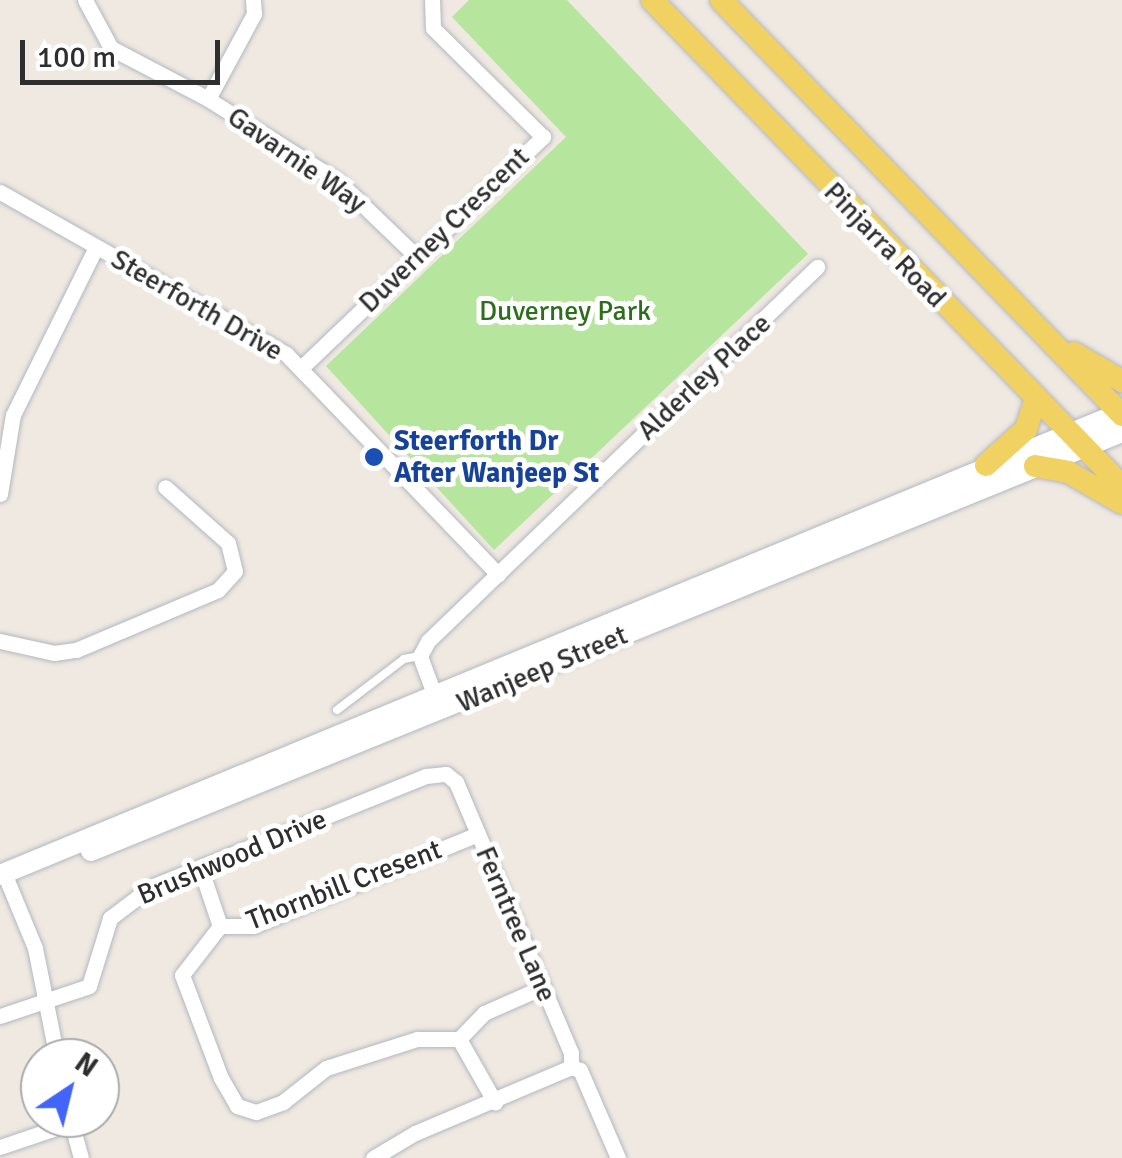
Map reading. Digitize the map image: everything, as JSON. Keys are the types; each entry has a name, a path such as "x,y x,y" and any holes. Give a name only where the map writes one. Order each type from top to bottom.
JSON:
{"main road":[{"name":"Pinjarra Road","path":"652,0 1035,401 1122,486"},
{"path":"673,0 706,57"},
{"name":"Pinjarra Road","path":"722,0 1121,418"},
{"path":"1034,326 1122,381"},
{"path":"986,465 1026,430 1035,401"},
{"path":"1076,441 1121,418"},
{"name":"Wanjeep Street","path":"880,518 986,465 1076,441"},
{"name":"Wanjeep Street","path":"3,880 880,518 1034,466 1076,441"},
{"path":"1034,466 1068,472 1122,503"}],"street":[{"name":"Gavarnie Way","path":"85,0 111,48 208,98 338,181 416,256"},
{"path":"208,98 254,14 253,0"},
{"name":"Duverney Crescent","path":"301,368 543,137 433,28 432,0"},
{"name":"Steerforth Drive","path":"0,192 262,337 301,368 498,574"},
{"path":"0,494 6,410 96,247"},
{"name":"Alderley Place","path":"420,656 498,574 818,267"},
{"path":"0,641 54,653 76,650 218,590 236,571 228,542 165,487"},
{"path":"420,656 437,702"},
{"name":"Brushwood Drive","path":"0,1016 46,1005 89,986 99,940 128,900 426,776 446,774 456,782"},
{"name":"Ferntree Lane","path":"456,782 543,987 571,1067 580,1070 618,1158"},
{"name":"Thornbill Cresent","path":"459,1039 443,1034 377,1050 326,1068 283,1102 243,1111 221,1078 182,974 220,926 254,926 478,834"},
{"path":"200,867 220,926"},
{"path":"3,880 35,948 53,1038"},
{"path":"494,1102 459,1039 484,1013 543,987"},
{"path":"373,1158 400,1142 571,1067"},
{"path":"0,1147 25,1138"},
{"path":"400,1142 407,1158"}],"lane":[{"name":"Alderley Place","path":"338,710 404,658 420,656"}],"green space":[{"name":"Duverney Park","path":"469,0 567,0 808,254 494,550 326,366 566,137 452,17"}],"place":[{"name":"Steerforth Dr After Wanjeep St","path":"374,457"}]}
